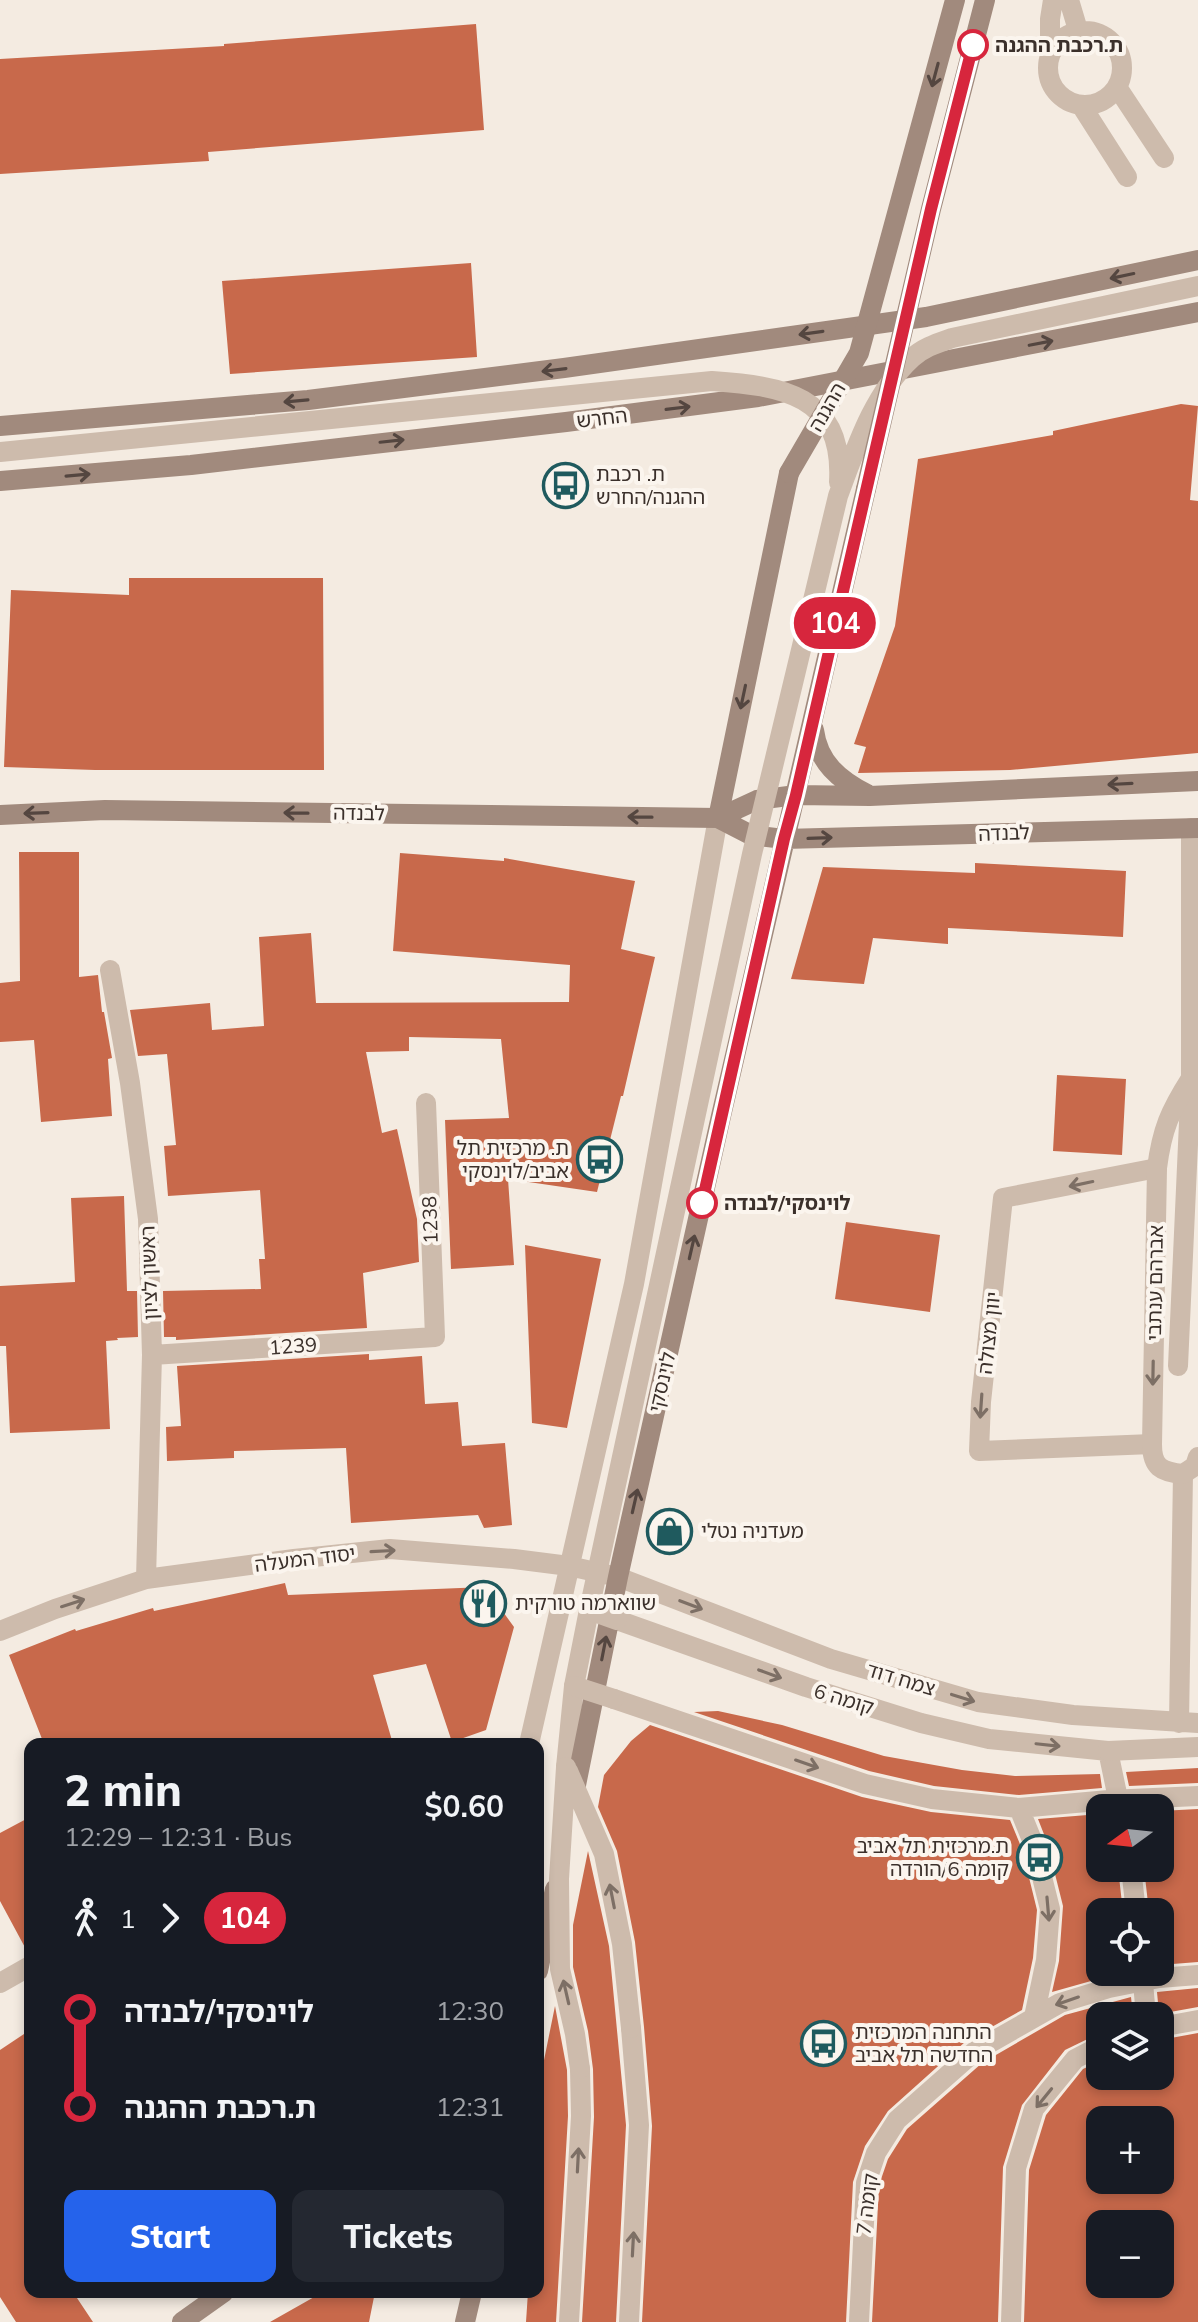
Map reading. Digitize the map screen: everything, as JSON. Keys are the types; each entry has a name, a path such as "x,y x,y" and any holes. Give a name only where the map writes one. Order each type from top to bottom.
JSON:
{"street":[{"name":"ההגנה","path":"718,818 789,473 859,353 955,0"},
{"path":"796,795 937,183 985,0"},
{"path":"1050,53 1057,42 1078,30 1105,36 1115,46 1121,59 1122,73 1117,87 1108,97 1095,104 1081,105 1067,101 1057,93 1049,80 1047,66 1053,0"},
{"path":"1069,0 1078,30"},
{"path":"1117,87 1164,158"},
{"path":"1081,105 1127,177"},
{"path":"0,426 308,400 564,368 926,317 1198,260"},
{"path":"569,2322 581,2116 580,2069 560,1969 559,1879 574,1686 752,854 838,496 873,410 913,357 930,346 952,338 1198,286"},
{"name":"החרש","path":"0,481 191,465 758,397 1198,312"},
{"path":"0,452 712,381 770,386 798,396 815,408 828,426 836,446 838,496"},
{"path":"813,723 815,741 829,768 870,796"},
{"name":"לבנדה","path":"0,815 105,810 718,818 757,800 796,795 870,796 1198,781"},
{"name":"לוינסקי","path":"544,1941 618,1577 796,795"},
{"path":"530,1738 634,1284 718,818"},
{"name":"לבנדה","path":"718,818 751,835 784,839 1196,824"},
{"path":"1178,1366 1194,1085 1196,824"},
{"name":"ראשון לציון","path":"110,970 130,1083 148,1219 152,1355 146,1579"},
{"name":"אברהם ענתבי","path":"1152,1444 1157,1168 1167,1119 1194,1085"},
{"name":"1238","path":"426,1103 435,1337"},
{"name":"יוון מצולה","path":"1152,1444 979,1451 981,1402 1003,1198 1157,1168"},
{"name":"1239","path":"152,1355 435,1337"},
{"path":"1152,1444 1152,1456 1167,1473 1183,1474 1195,1466 1198,1457"},
{"path":"1183,1474 1188,1723"},
{"name":"יסוד המעלה","path":"0,1631 146,1579 390,1549 514,1559 569,1566 618,1577"},
{"name":"צמח דוד","path":"618,1577 831,1659 978,1702 1073,1715 1188,1723"},
{"name":"קומה 6","path":"589,1610 806,1687 921,1723 989,1739 1108,1751 1198,1747"},
{"path":"574,1686 865,1784 932,1799 1019,1808 1198,1796"},
{"path":"1108,1751 1117,1794"},
{"path":"566,1767 604,1854 622,1944 639,2125 629,2322"},
{"path":"1019,1808 1034,1845 1050,1909 1046,1960 1034,2017"},
{"path":"0,1983 24,1969"},
{"name":"קומה 7","path":"859,2322 866,2183 876,2153 897,2120 974,2052 1060,2003 1109,1988 1159,1978 1198,1975"},
{"path":"1174,2024 1198,2020"},
{"path":"1011,2322 1016,2168 1034,2109 1075,2059 1086,2053"},
{"path":"182,2322 216,2298"},
{"path":"465,2322 471,2298"}],"building":[{"path":"476,24 484,130 208,152 209,161 0,174 0,59 224,46"},
{"path":"471,263 477,357 230,374 222,281"},
{"path":"1181,404 1198,406 1190,500 1198,501 1198,753 1010,770 858,773 866,747 854,744 895,626 918,459 1053,435 1053,431"},
{"path":"129,578 323,578 324,770 4,767 11,590 129,595"},
{"path":"19,852 79,852 79,977 98,975 112,1058 108,1059 112,1116 41,1122 34,1040 0,1042 0,983 20,981"},
{"path":"400,853 504,861 504,858 635,881 621,949 655,957 597,1192 508,1179 514,1265 451,1269 445,1120 509,1118 501,1039 409,1037 409,1051 366,1052 382,1133 397,1129 417,1219 419,1262 363,1273 367,1328 176,1340 176,1337 164,1337 163,1291 261,1289 259,1259 265,1259 260,1190 168,1196 164,1146 176,1145 167,1054 138,1056 130,1010 210,1003 212,1030 264,1026 259,937 311,933 316,1003 569,1002 570,965 393,951"},
{"path":"975,863 1126,871 1123,937 948,928 948,944 873,938 864,984 791,979 823,867 975,873"},
{"path":"1057,1075 1126,1079 1122,1155 1053,1151"},
{"path":"124,1196 127,1291 137,1291 138,1337 106,1341 110,1429 10,1433 6,1346 0,1346 0,1286 75,1282 71,1198"},
{"path":"846,1222 940,1235 930,1312 835,1299"},
{"path":"525,1245 601,1259 567,1428 532,1423"},
{"path":"369,1354 369,1360 422,1356 425,1404 458,1402 462,1446 505,1443 512,1525 484,1528 478,1515 351,1523 346,1448 234,1451 234,1458 167,1461 166,1427 181,1426 177,1366"},
{"path":"285,1583 288,1595 485,1587 514,1627 486,1730 463,1738 451,1738 426,1664 373,1675 391,1738 42,1738 9,1655 75,1629 153,1608 154,1611"},
{"path":"718,1711 782,1725 884,1756 962,1770 1015,1776 1100,1774 1102,1788 1019,1795 934,1786 869,1771 694,1712"},
{"path":"650,1725 862,1797 931,1812 1010,1820 1022,1849 1037,1910 1033,1958 1022,2010 965,2042 888,2111 865,2146 853,2182 846,2322 642,2322 652,2126 644,2027 635,1942 617,1851 598,1807 604,1775 631,1741"},
{"path":"1198,1768 1198,1783 1129,1786 1126,1772"},
{"path":"1198,1809 1198,1962 1174,1964 1174,1898 1147,1898 1146,1882 1174,1882 1174,1810"},
{"path":"1086,1815 1086,1882 1120,1882 1121,1898 1086,1898 1086,1982 1052,1992 1059,1961 1063,1906 1038,1819"},
{"path":"24,1820 24,1946 0,1901 0,1833"},
{"path":"588,1851 609,1946 626,2125 616,2322 582,2322 594,2117 593,2069 588,2031 573,1967 573,1925"},
{"path":"1198,1988 1198,2007 1174,2011 1174,2002 1158,2002 1157,1992"},
{"path":"1131,1997 1132,2002 1113,2002"},
{"path":"555,2006 567,2070 568,2116 556,2322 526,2322 528,2298 544,2298 544,2060"},
{"path":"1086,2009 1086,2040 1065,2050 1022,2105 1003,2167 998,2322 872,2322 879,2185 888,2159 907,2129 982,2063 1065,2015"},
{"path":"1198,2033 1198,2322 1024,2322 1029,2170 1046,2115 1086,2068 1086,2090 1174,2090 1174,2037"},
{"path":"24,2034 24,2298 77,2298 93,2322 16,2322 0,2297 0,2050"},
{"path":"312,2298 374,2298 369,2322 270,2322"}],"bus line":[{"name":"104","path":"702,1203 931,209 973,45"}],"place":[{"name":"ת.רכבת ההגנה","path":"973,45"},
{"name":"ת. רכבת ההגנה/החרש","path":"565,486"},
{"name":"ת. מרכזית תל אביב/לוינסקי","path":"600,1160"},
{"name":"לוינסקי/לבנדה","path":"702,1203"},
{"name":"מעדניה נטלי","path":"670,1531"},
{"name":"שווארמה טורקית","path":"484,1603"},
{"name":"ת.מרכזית תל אביב קומה 6/הורדה","path":"1040,1857"},
{"name":"התחנה המרכזית החדשה תל אביב","path":"824,2043"}]}
